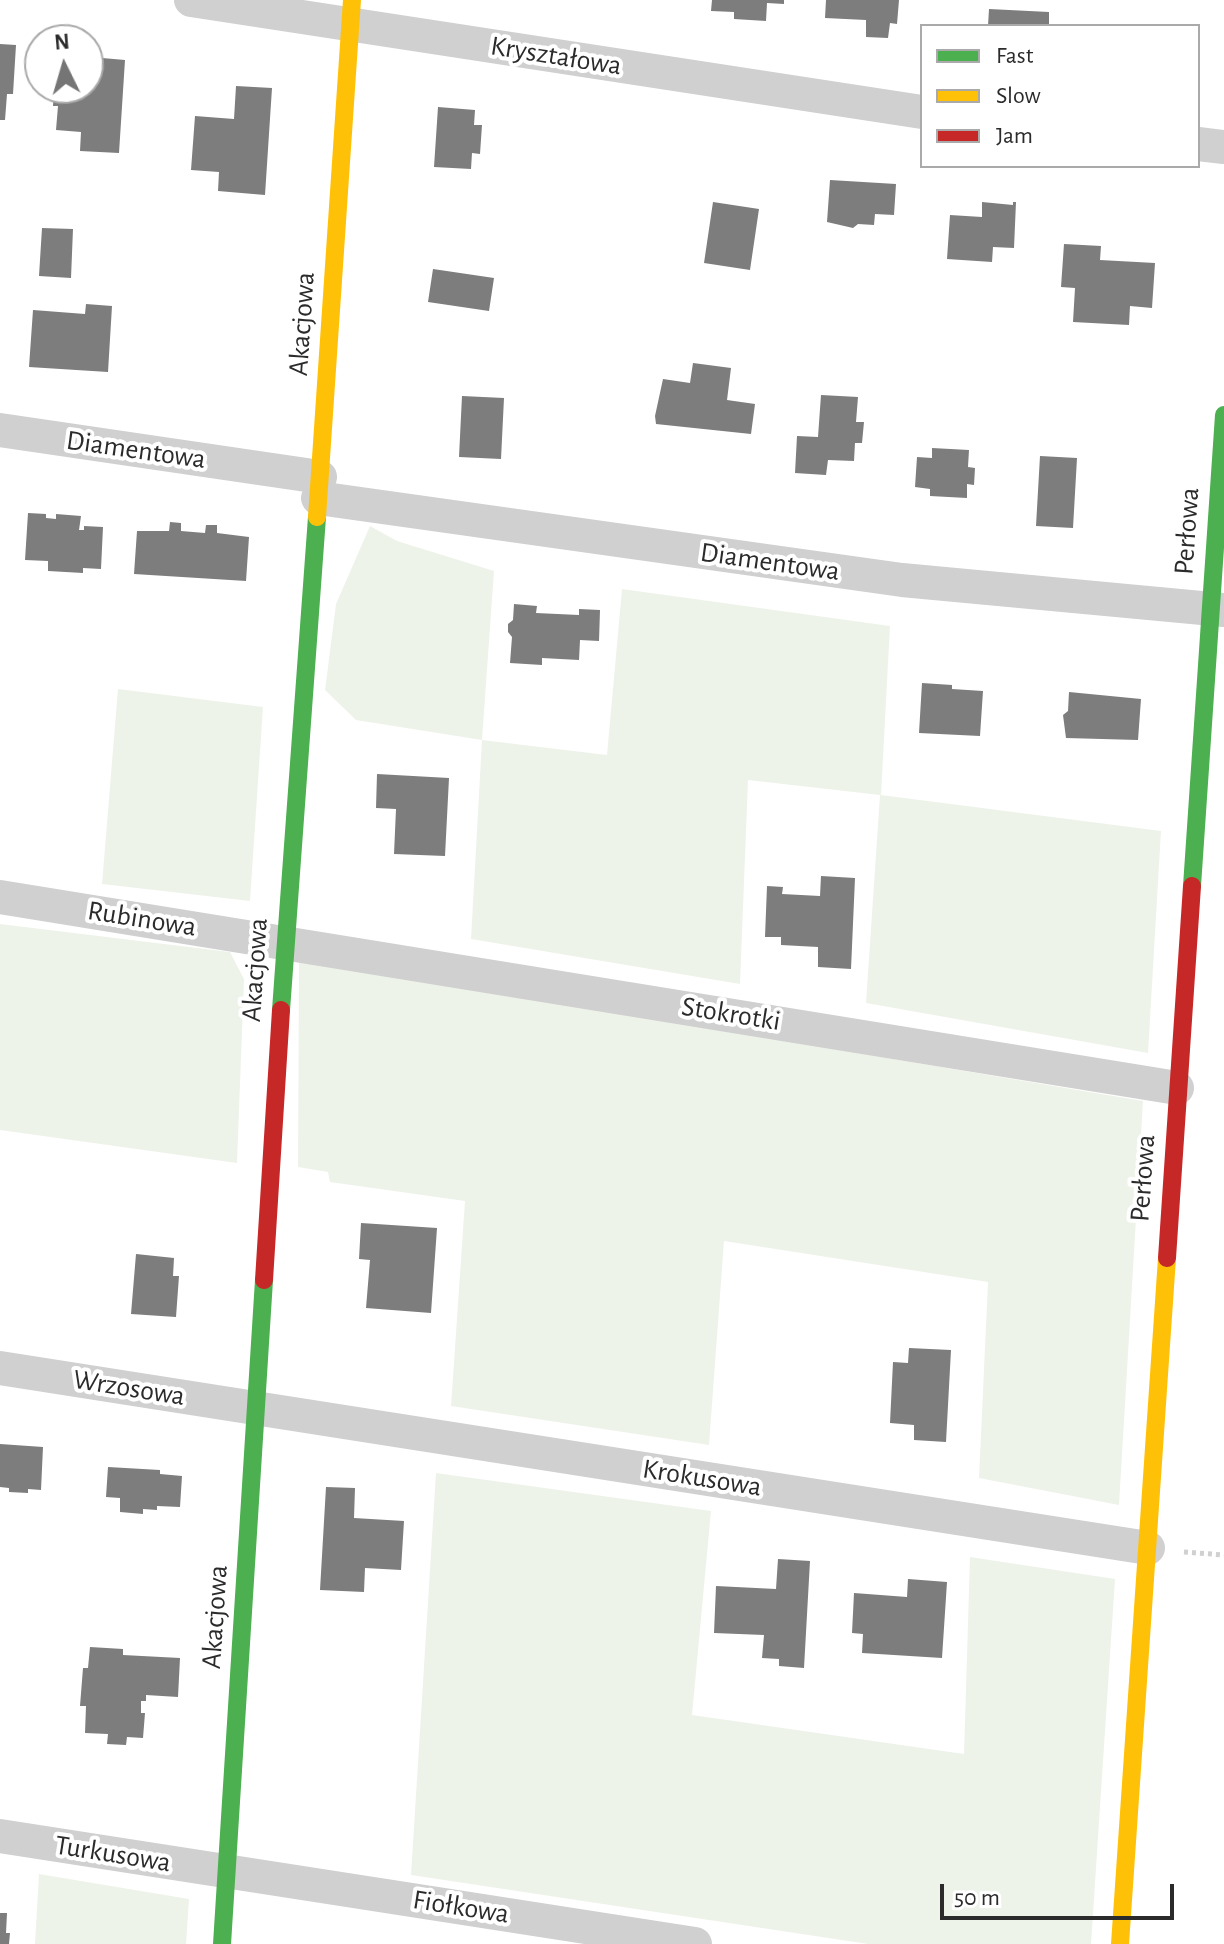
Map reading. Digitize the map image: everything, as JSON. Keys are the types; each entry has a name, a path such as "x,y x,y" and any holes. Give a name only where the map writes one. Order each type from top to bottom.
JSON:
{"street":[{"name":"Kryształowa","path":"191,0 351,12 920,112"},
{"name":"Akacjowa","path":"222,1944 285,941 351,12"},
{"path":"1200,144 1224,147"},
{"name":"Perłowa","path":"1120,1944 1177,1088 1217,610 1224,415"},
{"name":"Diamentowa","path":"0,430 319,487 902,580 1217,610"},
{"name":"Rubinowa","path":"0,897 285,941"},
{"name":"Stokrotki","path":"285,941 1177,1088"},
{"name":"Wrzosowa","path":"0,1368 257,1408"},
{"name":"Krokusowa","path":"257,1408 1148,1548"},
{"name":"Turkusowa","path":"0,1836 227,1871"},
{"name":"Fiołkowa","path":"227,1871 695,1944"}],"shaded area":[{"path":"370,526 397,541 494,571 482,740 356,720 325,690 336,604"},
{"path":"622,589 890,626 881,795 1161,831 1148,1053 866,1003 880,795 748,780 740,984 471,939 482,740 607,755"},
{"path":"118,689 263,707 250,901 102,884"},
{"path":"0,924 230,952 244,979 237,1163 0,1130"},
{"path":"299,959 1143,1101 1119,1505 979,1478 988,1282 724,1241 709,1445 451,1406 465,1201 330,1182 328,1172 298,1167"},
{"path":"436,1473 711,1511 692,1715 964,1754 970,1557 1115,1579 1091,1944 868,1944 411,1875"},
{"path":"39,1874 189,1899 186,1944 35,1944"}],"building":[{"path":"712,0 784,0 784,4 767,3 766,21 734,19 734,12 711,11"},
{"path":"826,0 899,0 897,24 890,23 888,38 866,37 866,20 825,18"},
{"path":"989,9 1049,12 1049,24 988,24"},
{"path":"0,44 16,45 13,94 7,94 5,120 0,120"},
{"path":"104,58 125,60 119,153 80,151 81,132 56,130 58,106 53,106 104,104"},
{"path":"236,86 272,88 265,195 218,191 219,172 191,170 195,116 234,119"},
{"path":"438,107 475,110 474,125 482,125 480,154 472,153 471,169 434,167"},
{"path":"830,180 896,184 894,215 875,214 874,225 858,224 853,228 827,222"},
{"path":"713,202 759,209 750,270 704,263"},
{"path":"982,202 1013,205 1016,202 1014,248 993,247 992,262 947,259 950,215 982,217"},
{"path":"42,228 73,229 71,278 39,276"},
{"path":"1064,244 1101,246 1100,260 1155,263 1152,308 1130,306 1129,325 1073,322 1075,288 1061,287"},
{"path":"433,269 494,278 489,311 428,302"},
{"path":"86,304 112,306 108,372 29,367 33,310 85,314"},
{"path":"693,363 731,368 727,400 755,404 751,434 656,424 663,379 690,383"},
{"path":"821,395 858,397 856,422 864,422 862,443 855,443 854,461 828,460 826,475 795,473 797,436 818,437"},
{"path":"462,396 504,398 501,459 459,457"},
{"path":"932,448 969,450 968,467 975,468 974,485 967,484 967,498 930,496 930,489 915,487 917,457 932,458"},
{"path":"1040,456 1077,458 1073,528 1036,526"},
{"path":"28,513 46,514 46,518 56,519 56,514 81,516 79,530 84,530 84,526 103,527 101,569 83,568 83,573 48,571 48,561 25,560"},
{"path":"170,522 181,523 181,531 205,533 206,525 217,525 217,533 249,537 246,581 134,574 137,531 169,531"},
{"path":"514,604 537,606 536,613 579,615 579,609 600,610 599,641 580,640 579,660 542,658 542,665 510,663 512,637 508,624 513,620"},
{"path":"922,683 983,691 980,736 919,733"},
{"path":"1069,692 1141,699 1138,740 1066,738 1063,715 1068,711"},
{"path":"377,774 449,778 445,856 394,854 396,809 376,808"},
{"path":"821,876 855,878 851,969 818,967 818,947 781,945 781,937 765,937 767,886 783,887 782,894 820,896"},
{"path":"361,1223 437,1228 431,1313 366,1308 370,1260 359,1259"},
{"path":"136,1254 174,1258 173,1276 179,1276 176,1317 131,1314"},
{"path":"909,1348 951,1350 946,1442 914,1440 914,1425 890,1423 893,1362 908,1363"},
{"path":"0,1444 43,1447 41,1490 9,1492 9,1488 0,1487"},
{"path":"108,1467 160,1470 160,1474 182,1476 180,1507 157,1506 157,1510 143,1509 143,1514 120,1512 120,1498 106,1497"},
{"path":"326,1487 355,1488 354,1518 404,1521 401,1570 365,1568 364,1592 320,1590"},
{"path":"778,1559 810,1561 804,1668 779,1666 779,1659 762,1658 764,1635 714,1633 716,1586 776,1589"},
{"path":"908,1579 947,1582 942,1658 862,1653 863,1634 852,1633 854,1593 907,1597"},
{"path":"90,1647 123,1649 123,1655 180,1658 178,1697 146,1695 146,1701 141,1701 141,1713 145,1713 143,1738 127,1737 126,1745 107,1744 108,1734 85,1733 86,1706 80,1706 83,1668 88,1668"},
{"path":"0,1913 7,1913 9,1944 0,1944"}],"traffic: fast":[{"path":"1192,886 1224,415"},
{"path":"281,1010 317,517"},
{"path":"222,1944 264,1280"}],"traffic: slow":[{"path":"317,517 352,0"},
{"path":"1120,1944 1167,1258"}],"traffic: jam":[{"path":"1167,1258 1192,886"},
{"path":"264,1280 281,1010"}]}
